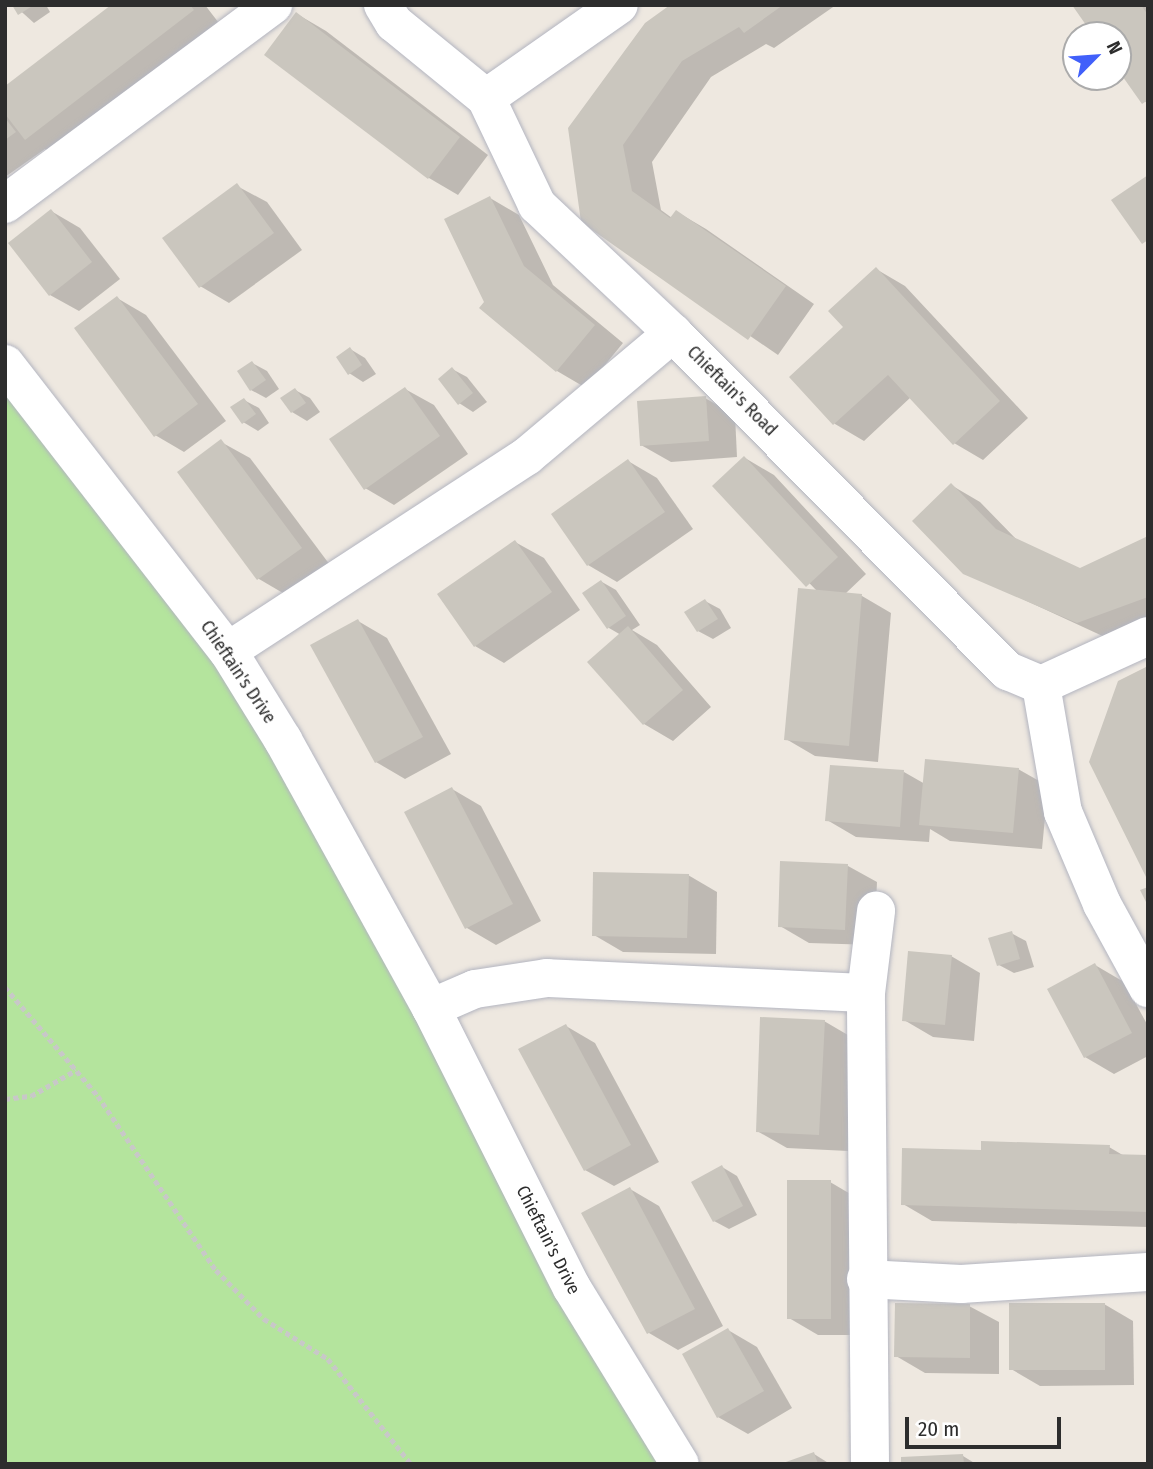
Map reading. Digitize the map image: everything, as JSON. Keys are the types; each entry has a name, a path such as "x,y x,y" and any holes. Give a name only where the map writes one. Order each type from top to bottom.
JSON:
{"street":[{"path":"5,204 273,5"},
{"path":"383,5 394,23 486,98 537,205 673,333"},
{"path":"486,98 619,5"},
{"name":"Chieftain's Road","path":"228,651 527,456 673,333 1008,671 1041,685"},
{"name":"Chieftain's Drive","path":"5,364 228,651 331,824 431,1008 572,1288 680,1464"},
{"path":"1148,636 1041,685 1063,812 1102,904 1148,988"},
{"path":"870,1464 866,1279 866,993 876,911"},
{"path":"431,1008 475,989 547,978 866,993"},
{"path":"866,1279 961,1284 1148,1272"}],"path":[{"path":"5,987 76,1070 216,1270 264,1320 328,1359 411,1464"},
{"path":"5,1099 31,1096 76,1070"}],"green space":[{"path":"5,364 228,651 680,1464 5,1464"}],"building":[{"path":"12,5 34,5 18,15"},
{"path":"111,5 190,5 194,10 25,140 5,114 5,86"},
{"path":"670,5 783,5 744,33 739,27 682,61 623,145 632,191 670,218 676,210 786,286 748,340 581,222 568,128 645,23"},
{"path":"1072,5 1141,5 1148,15 1148,100 1142,104 1132,90 1132,21 1083,21"},
{"path":"296,12 460,137 428,179 264,55"},
{"path":"5,118 16,132 5,140"},
{"path":"1148,175 1148,240 1142,244 1111,200"},
{"path":"237,183 274,233 199,288 162,238"},
{"path":"490,196 524,266 595,325 556,372 479,308 484,302 444,219"},
{"path":"51,209 92,262 49,296 8,243"},
{"path":"876,267 1000,401 953,445 888,375 833,425 789,377 843,327 828,311"},
{"path":"117,296 198,404 154,437 74,328"},
{"path":"350,347 362,365 348,375 336,357"},
{"path":"252,361 266,380 250,391 237,371"},
{"path":"452,367 473,393 458,405 438,379"},
{"path":"405,387 440,436 364,490 329,439"},
{"path":"295,388 306,403 291,413 280,398"},
{"path":"706,396 709,441 640,446 637,401"},
{"path":"244,398 256,414 242,424 230,407"},
{"path":"221,439 302,548 257,580 177,472"},
{"path":"744,456 838,557 806,587 712,486"},
{"path":"628,459 665,512 587,566 551,514"},
{"path":"951,483 996,529 1080,568 1148,536 1148,597 1077,623 963,574 912,521"},
{"path":"515,540 552,592 474,647 437,594"},
{"path":"601,580 626,616 607,629 582,593"},
{"path":"798,588 862,594 849,746 784,740"},
{"path":"705,599 718,619 697,632 684,612"},
{"path":"358,619 423,737 375,763 310,645"},
{"path":"628,626 683,690 643,725 587,662"},
{"path":"1148,666 1148,881 1089,762 1118,681"},
{"path":"925,759 1019,768 1013,833 919,825"},
{"path":"830,765 904,770 900,827 825,821"},
{"path":"452,787 513,904 465,929 404,812"},
{"path":"780,861 848,864 845,930 778,927"},
{"path":"593,872 689,874 687,938 592,936"},
{"path":"1148,887 1148,906 1140,890"},
{"path":"1012,931 1020,959 997,966 988,938"},
{"path":"908,951 952,955 945,1025 902,1021"},
{"path":"1095,963 1132,1033 1084,1058 1047,989"},
{"path":"760,1017 825,1020 819,1135 756,1132"},
{"path":"566,1024 631,1145 584,1171 518,1049"},
{"path":"981,1141 1110,1145 1109,1154 1148,1155 1148,1212 901,1205 902,1148 981,1150"},
{"path":"722,1165 743,1206 713,1222 691,1182"},
{"path":"787,1180 831,1180 831,1319 787,1319"},
{"path":"630,1187 695,1309 647,1334 581,1213"},
{"path":"895,1303 970,1304 970,1358 894,1357"},
{"path":"1009,1303 1105,1303 1105,1370 1009,1370"},
{"path":"728,1328 764,1391 717,1418 682,1354"},
{"path":"814,1452 818,1464 783,1464 783,1463"},
{"path":"963,1454 964,1464 901,1464 901,1457"}]}
